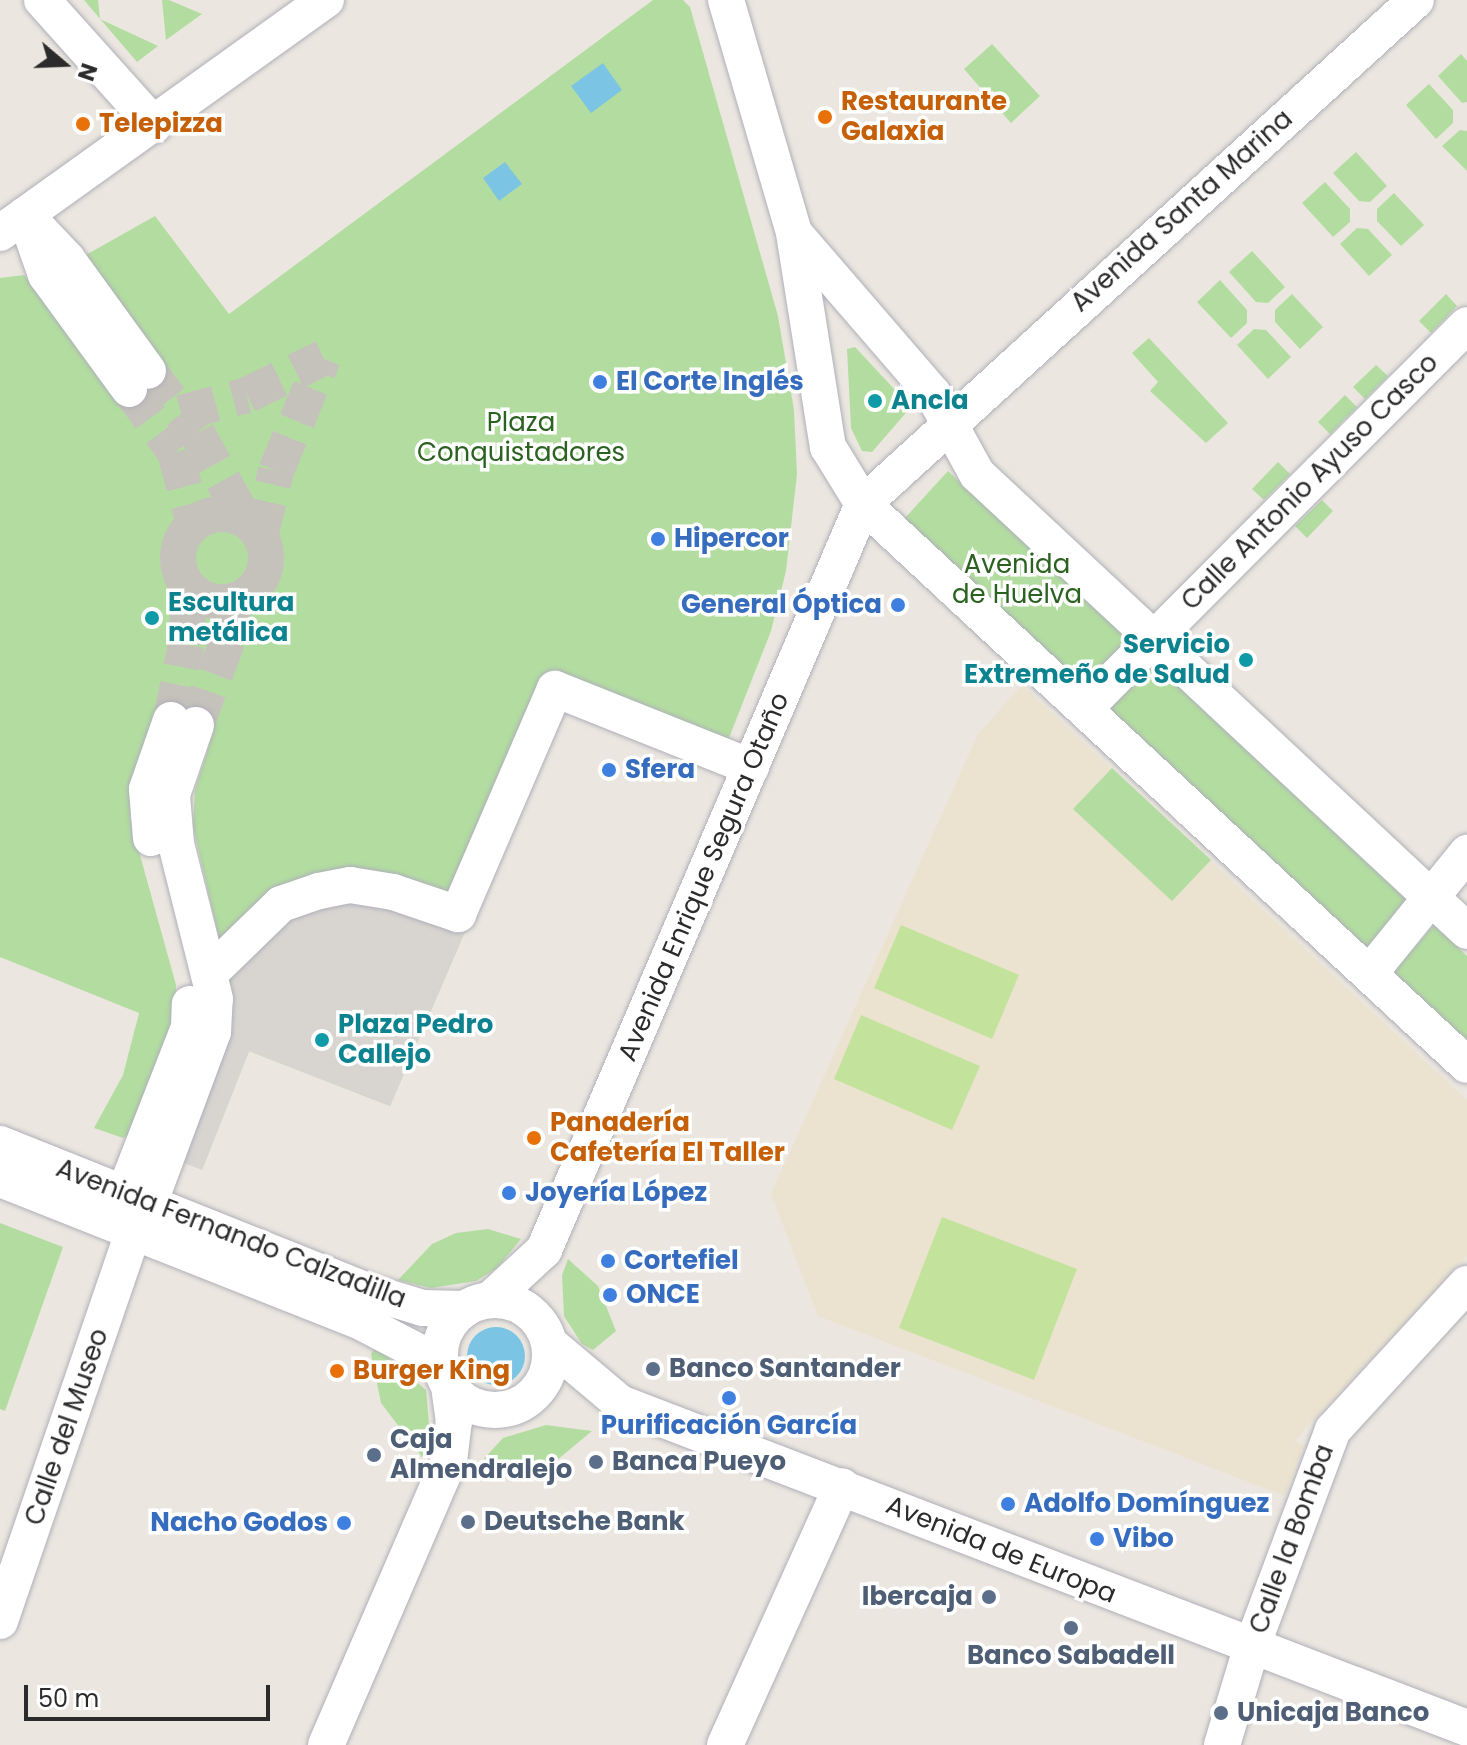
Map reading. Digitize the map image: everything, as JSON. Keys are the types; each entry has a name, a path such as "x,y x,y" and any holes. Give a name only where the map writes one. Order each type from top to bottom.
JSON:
{"street":[{"path":"42,0 154,125"},
{"path":"139,380 67,259 13,224 154,125 284,12 326,0"},
{"path":"726,0 794,233 828,447 863,504 1467,1065"},
{"name":"Avenida Santa Marina","path":"949,421 1416,0"},
{"path":"794,233 933,394 977,474 1467,931"},
{"name":"Calle Antonio Ayuso Casco","path":"1154,639 1467,325"},
{"path":"863,504 949,421"},
{"name":"Avenida Enrique Segura Otaño","path":"477,1304 544,1250 863,504"},
{"path":"1084,709 1154,639"},
{"path":"209,974 281,904 319,891 350,885 393,892 458,914 555,689 751,767"},
{"path":"183,722 172,795 176,844 215,999 213,1032 136,1210 189,1027 191,994 151,839 147,789 183,722"},
{"path":"1369,974 1467,853"},
{"name":"Avenida Fernando Calzadilla","path":"0,1144 363,1323 445,1375"},
{"name":"Avenida Fernando Calzadilla","path":"0,1179 136,1210 423,1308 477,1304"},
{"name":"Calle del Museo","path":"0,1621 136,1210"},
{"name":"Calle la Bomba","path":"1222,1745 1251,1649 1333,1430 1467,1284"},
{"path":"326,1745 449,1461 454,1422 445,1375 444,1333 477,1304 528,1310 550,1344 548,1371 533,1396"},
{"name":"Avenida de Europa","path":"550,1344 620,1403 842,1486 1251,1649 1467,1728"},
{"path":"445,1375 468,1404 489,1410 510,1408 533,1396 575,1392 620,1403"},
{"path":"725,1745 842,1486"}],"shaded area":[{"path":"1022,685 1467,1100 1467,1256 1294,1441 1304,1445 1285,1496 818,1316 771,1194 978,734"},
{"name":"Plaza Pedro Callejo","path":"359,900 466,929 390,1106 249,1051 202,1170 179,1161 234,972 285,919 306,908"}],"green space":[{"path":"84,0 98,0 100,19"},
{"path":"162,0 169,0 202,14 166,40"},
{"name":"Plaza Conquistadores","path":"653,0 683,0 690,7 778,316 794,410 797,474 786,571 771,631 727,743 561,708 390,1106 249,1051 202,1170 230,985 193,827 195,790 214,730 188,720 133,790 130,819 176,985 175,1022 129,1135 123,1138 94,1128 123,1075 139,1013 0,957 0,278 24,275 129,408 171,375 84,256 155,216 229,314"},
{"path":"100,19 158,46 137,62"},
{"path":"992,44 1040,96 1011,123 964,69"},
{"path":"1461,54 1467,61 1467,102 1462,103 1438,76"},
{"path":"1429,84 1453,110 1453,123 1436,139 1406,105"},
{"path":"1460,130 1467,131 1467,171 1442,146"},
{"path":"1356,152 1387,186 1370,202 1359,201 1333,173"},
{"path":"1325,182 1350,209 1350,222 1333,237 1302,203"},
{"path":"1394,193 1424,225 1401,246 1377,221 1377,209"},
{"path":"1357,228 1368,229 1392,255 1369,276 1340,244"},
{"path":"1252,251 1285,287 1268,303 1256,302 1229,272"},
{"path":"1220,280 1247,310 1247,323 1231,338 1197,302"},
{"path":"1292,294 1323,327 1300,349 1275,322 1275,310"},
{"path":"1446,294 1457,306 1431,333 1419,321"},
{"path":"1254,329 1266,330 1291,357 1268,379 1237,345"},
{"path":"1149,338 1228,423 1206,443 1150,391 1158,382 1132,353"},
{"path":"855,347 911,407 872,452 862,451 851,428 847,349"},
{"path":"1376,365 1388,376 1365,399 1353,387"},
{"path":"1345,395 1357,407 1330,434 1318,422"},
{"path":"1278,462 1290,474 1264,500 1252,489"},
{"name":"Avenida de Huelva","path":"948,471 1130,641 1086,689 904,519"},
{"path":"1322,500 1333,511 1307,538 1295,526"},
{"path":"1152,662 1410,903 1369,949 1107,709"},
{"path":"1112,768 1211,860 1172,901 1073,809"},
{"path":"901,925 1019,975 992,1039 874,988"},
{"path":"1434,925 1467,956 1467,1040 1393,972"},
{"path":"861,1015 980,1066 952,1130 834,1079"},
{"path":"942,1217 1077,1269 1034,1380 899,1328"},
{"path":"0,1223 63,1247 5,1411 0,1409"},
{"path":"488,1229 521,1239 497,1268 476,1281 431,1288 398,1280 432,1244 456,1233"},
{"path":"568,1259 598,1286 616,1331 593,1350 582,1344 564,1316 562,1275"},
{"path":"376,1347 426,1390 430,1436 422,1457 381,1403 371,1354"},
{"path":"546,1425 592,1431 545,1470 521,1476 471,1473 503,1438"}],"water":[{"path":"603,63 622,90 591,113 571,86"},
{"path":"505,162 522,184 499,201 483,178"},
{"path":"496,1327 507,1329 516,1336 523,1345 523,1367 516,1376 507,1383 496,1385 485,1383 476,1376 469,1367 467,1356 469,1345 476,1336 485,1329"}],"tunnel":[{"path":"181,413 247,395 323,358"},
{"path":"260,537 276,471 323,358"},
{"path":"148,371 197,433 246,522"},
{"path":"129,389 175,452 194,524"},
{"path":"222,514 239,518 253,527 262,541 266,558 262,575 253,589 239,598 222,602 205,598 191,589 182,575 178,558 182,541 191,527 205,518 222,514"},
{"path":"171,720 186,644 190,588"},
{"path":"196,725 230,634 235,600"}],"place":[{"name":"Restaurante Galaxia","path":"825,117"},
{"name":"Telepizza","path":"83,124"},
{"name":"El Corte Inglés","path":"600,382"},
{"name":"Ancla","path":"875,401"},
{"name":"Hipercor","path":"658,539"},
{"name":"General Óptica","path":"898,605"},
{"name":"Escultura metálica","path":"152,618"},
{"name":"Servicio Extremeño de Salud","path":"1246,660"},
{"name":"Sfera","path":"609,770"},
{"name":"Plaza Pedro Callejo","path":"322,1040"},
{"name":"Panadería Cafetería El Taller","path":"534,1138"},
{"name":"Joyería López","path":"509,1193"},
{"name":"Cortefiel","path":"608,1261"},
{"name":"ONCE","path":"610,1295"},
{"name":"Banco Santander","path":"653,1369"},
{"name":"Burger King","path":"337,1371"},
{"name":"Purificación García","path":"729,1398"},
{"name":"Caja Almendralejo","path":"374,1455"},
{"name":"Banca Pueyo","path":"596,1462"},
{"name":"Adolfo Domínguez","path":"1008,1504"},
{"name":"Deutsche Bank","path":"468,1522"},
{"name":"Nacho Godos","path":"344,1523"},
{"name":"Vibo","path":"1097,1539"},
{"name":"Ibercaja","path":"989,1597"},
{"name":"Banco Sabadell","path":"1071,1628"},
{"name":"Unicaja Banco","path":"1221,1713"}]}
